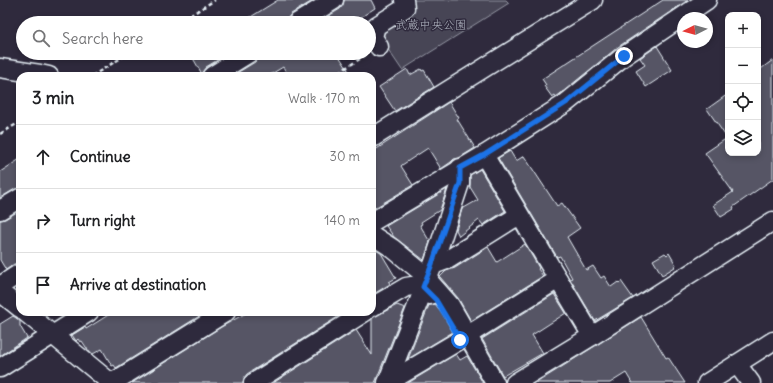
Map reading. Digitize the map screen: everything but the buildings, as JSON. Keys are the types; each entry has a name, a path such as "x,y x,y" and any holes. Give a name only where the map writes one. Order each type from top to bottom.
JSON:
{"street":[{"path":"308,16 334,0"},
{"path":"376,26 405,8 404,0"},
{"path":"376,136 593,0"},
{"path":"376,220 484,155 566,103 624,56 707,0"},
{"path":"376,43 378,47"},
{"path":"218,72 238,60"},
{"path":"0,68 27,72"},
{"path":"0,76 16,78"},
{"path":"484,155 592,336"},
{"path":"460,168 460,183 387,383 464,338 558,279"},
{"path":"0,210 16,200"},
{"path":"376,305 401,289 412,286 424,279 449,259 519,215"},
{"path":"515,383 773,221"},
{"path":"376,238 392,248 420,271 436,300 494,383"},
{"path":"376,249 397,262 412,276 424,279"},
{"path":"0,286 16,276"},
{"path":"0,292 16,305"},
{"path":"30,316 111,383 220,316"},
{"path":"0,368 83,316"},
{"path":"253,383 359,316"},
{"path":"464,338 483,383"},
{"path":"706,383 773,341"},
{"path":"736,364 751,383"}],"path":[{"path":"189,16 215,0"},
{"path":"98,72 118,60"},
{"path":"339,72 358,60"},
{"path":"0,134 16,124"}],"green space":[{"name":"武蔵中央公園","path":"412,0 506,0 509,3 402,70 379,36"}],"route":[{"path":"460,340 436,300 423,287 460,183 460,168 484,155 566,103 624,56"}]}
